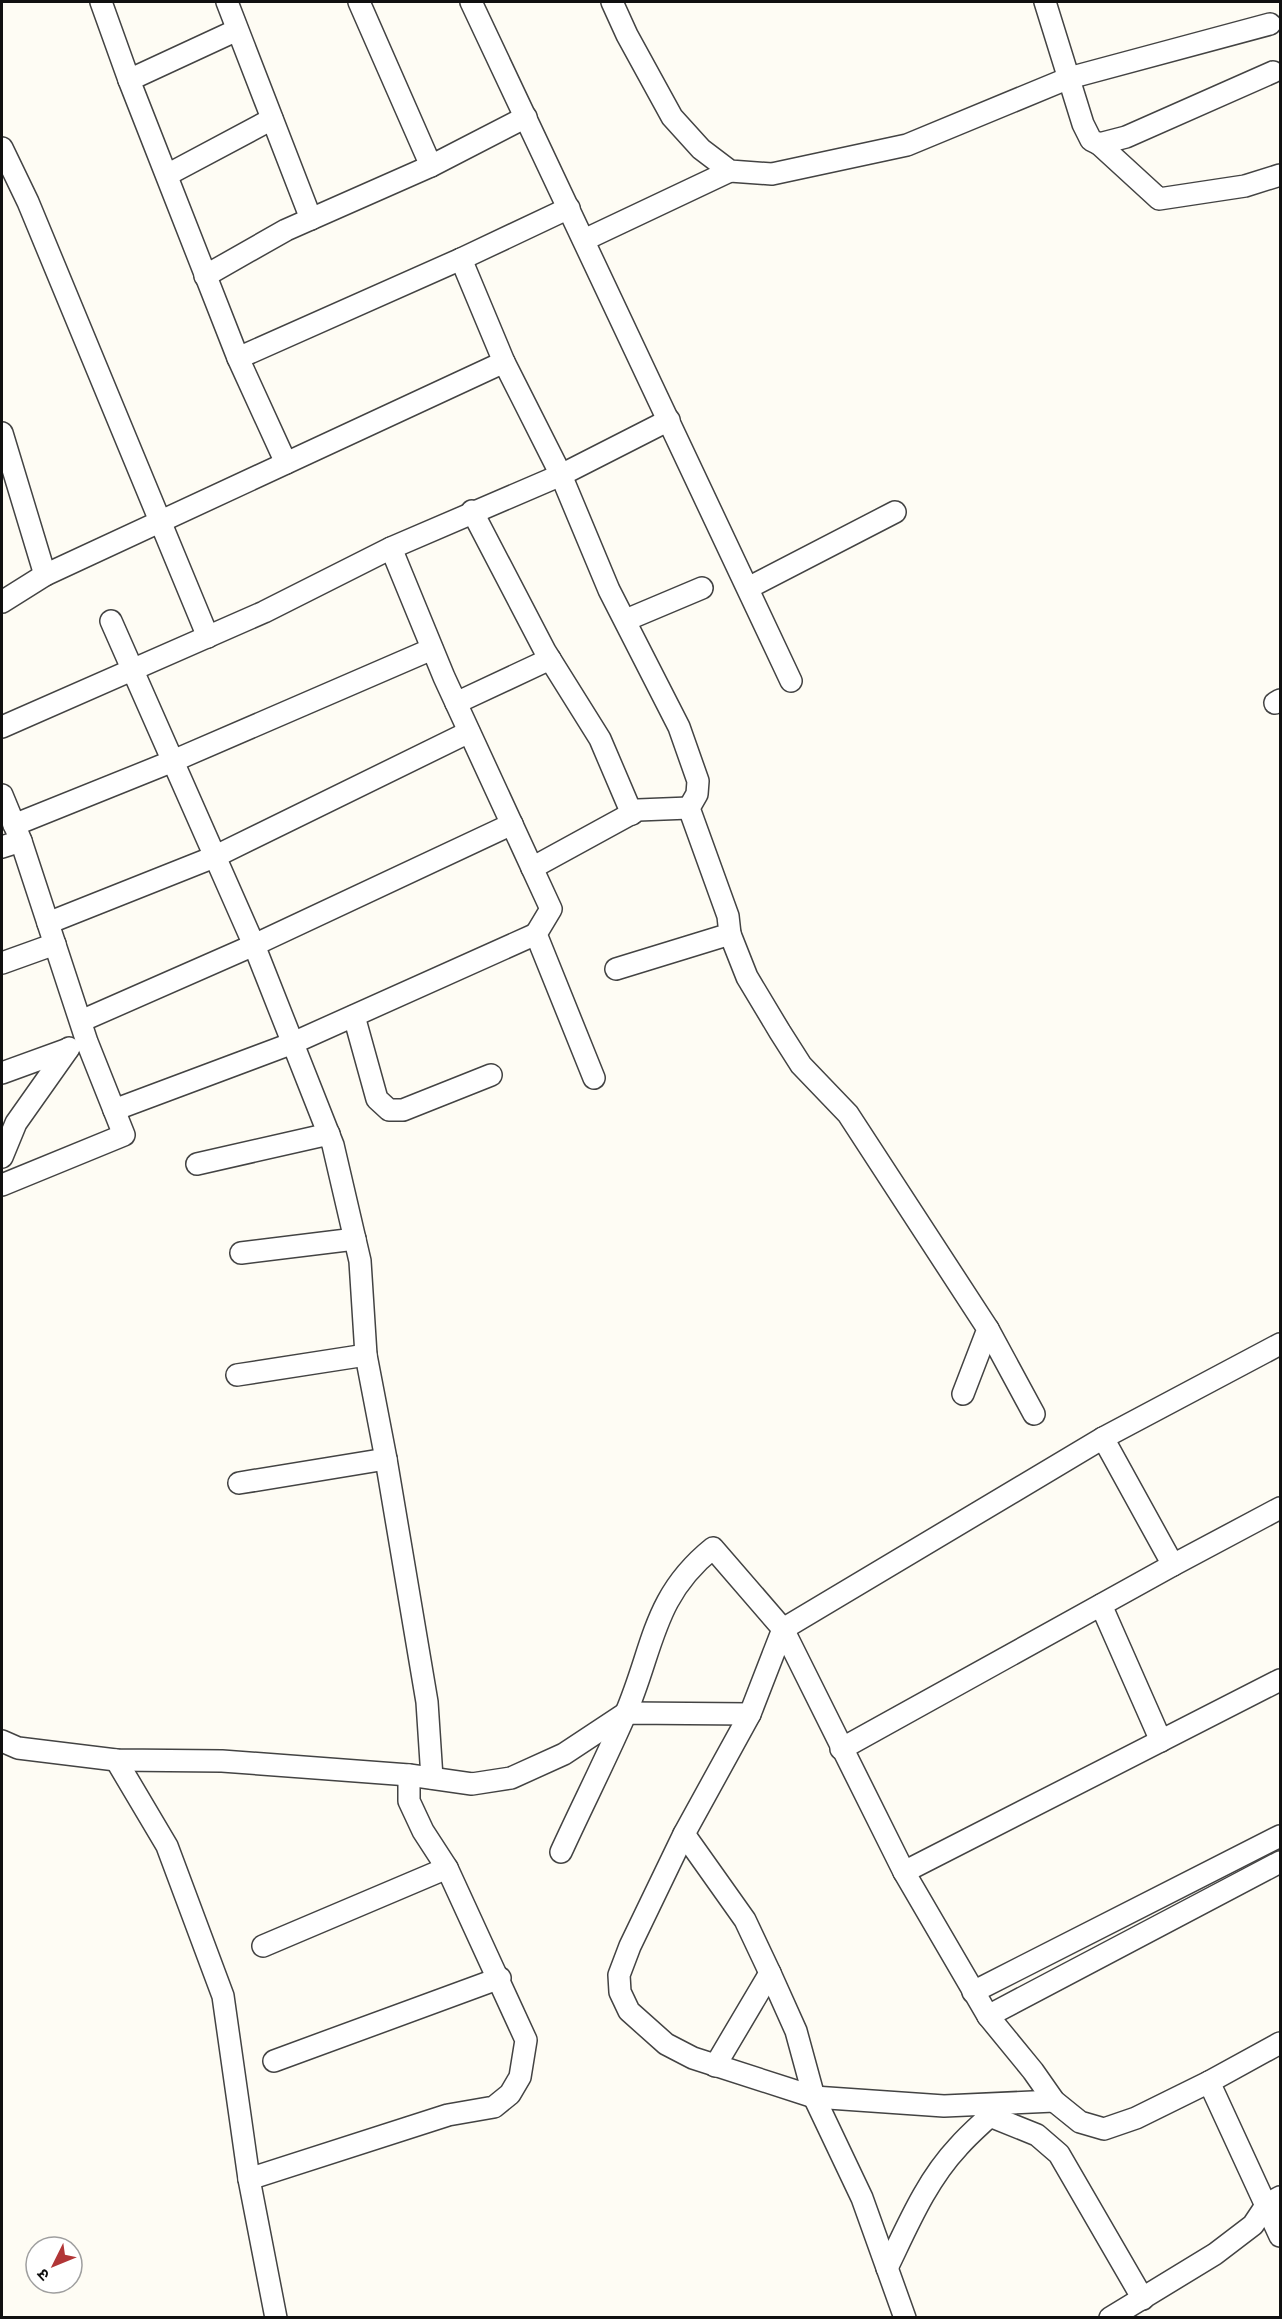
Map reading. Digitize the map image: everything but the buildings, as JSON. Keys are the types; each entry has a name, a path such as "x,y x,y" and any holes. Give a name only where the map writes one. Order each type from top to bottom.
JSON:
{"street":[{"path":"101,2 129,81 205,276 238,358 286,463"},
{"path":"227,2 311,219"},
{"path":"359,2 431,166"},
{"path":"471,2 791,681"},
{"path":"612,2 672,117 701,149 730,171"},
{"path":"1045,2 1083,124 1091,140 1099,144 1159,199 1245,186 1281,175"},
{"path":"584,240 730,171 772,174 907,145 1069,78 1270,24"},
{"path":"129,81 237,30"},
{"path":"1099,144 1126,136 1273,72"},
{"path":"205,276 311,219 431,166 526,117"},
{"path":"167,175 272,119"},
{"path":"2,148 28,202 208,637"},
{"path":"238,358 461,260 569,208"},
{"path":"461,260 504,362 561,475 609,590 679,727 698,781 697,794 690,808 728,916 730,934 747,977 801,1065 848,1114 988,1329 1034,1414"},
{"path":"2,602 45,575 504,362"},
{"path":"2,727 208,637 472,511 561,475 669,420"},
{"path":"2,434 45,575"},
{"path":"472,511 550,659 600,739 632,814"},
{"path":"748,588 895,512"},
{"path":"114,1110 293,1043 536,934 551,909 432,649 392,548"},
{"path":"626,620 702,588"},
{"path":"111,621 254,945 329,1134 360,1261 366,1355 427,1702 432,1778"},
{"path":"12,838 173,761 432,649"},
{"path":"456,703 550,659"},
{"path":"48,923 214,857 469,732"},
{"path":"2,795 12,838 48,923 81,1021 78,1045 21,1115 2,1157"},
{"path":"532,868 638,810 690,808"},
{"path":"81,1021 254,945 512,824"},
{"path":"536,934 594,1078"},
{"path":"616,969 730,934"},
{"path":"2,963 55,944"},
{"path":"354,1016 377,1099 388,1110 404,1110 491,1075"},
{"path":"2,1073 78,1045"},
{"path":"2,1185 124,1135 114,1110 78,1045"},
{"path":"196,1164 329,1134"},
{"path":"241,1252 355,1239"},
{"path":"963,1394 988,1329"},
{"path":"1054,2101 996,2110 814,2097 715,2066 666,2044 644,2027 629,2011 620,1992 619,1975 630,1946 684,1833 750,1714 783,1629 1103,1438 1281,1344"},
{"path":"237,1375 366,1355"},
{"path":"1103,1438 1173,1565"},
{"path":"239,1483 386,1459"},
{"path":"841,1749 1173,1565 1279,1513"},
{"path":"561,1852 626,1713 666,1601 692,1565 713,1548 783,1629 904,1872 988,2016 1054,2101 1080,2122 1104,2129 1136,2118 1281,2043"},
{"path":"1101,1605 1161,1741"},
{"path":"904,1872 1281,1680"},
{"path":"2,1741 18,1748 116,1760 222,1761 409,1775 472,1784 511,1778 564,1754 626,1713 750,1714"},
{"path":"116,1760 167,1846 223,1996 249,2179 276,2318"},
{"path":"249,2179 448,2115 494,2107 510,2094 520,2077 526,2040 500,1978 447,1868 423,1831 410,1801 409,1775"},
{"path":"684,1833 745,1920 770,1973 796,2031 814,2097 862,2198 905,2318"},
{"path":"973,1992 1281,1836"},
{"path":"988,2016 1281,1862"},
{"path":"263,1946 447,1868"},
{"path":"715,2066 770,1973"},
{"path":"274,2061 500,1978"},
{"path":"1209,2082 1274,2200 1279,2227 1253,2225"},
{"path":"887,2268 913,2214 940,2169 958,2147 996,2110"},
{"path":"996,2110 1037,2135 1059,2154 1143,2299"},
{"path":"1110,2318 1215,2254 1253,2225 1274,2200"}]}
